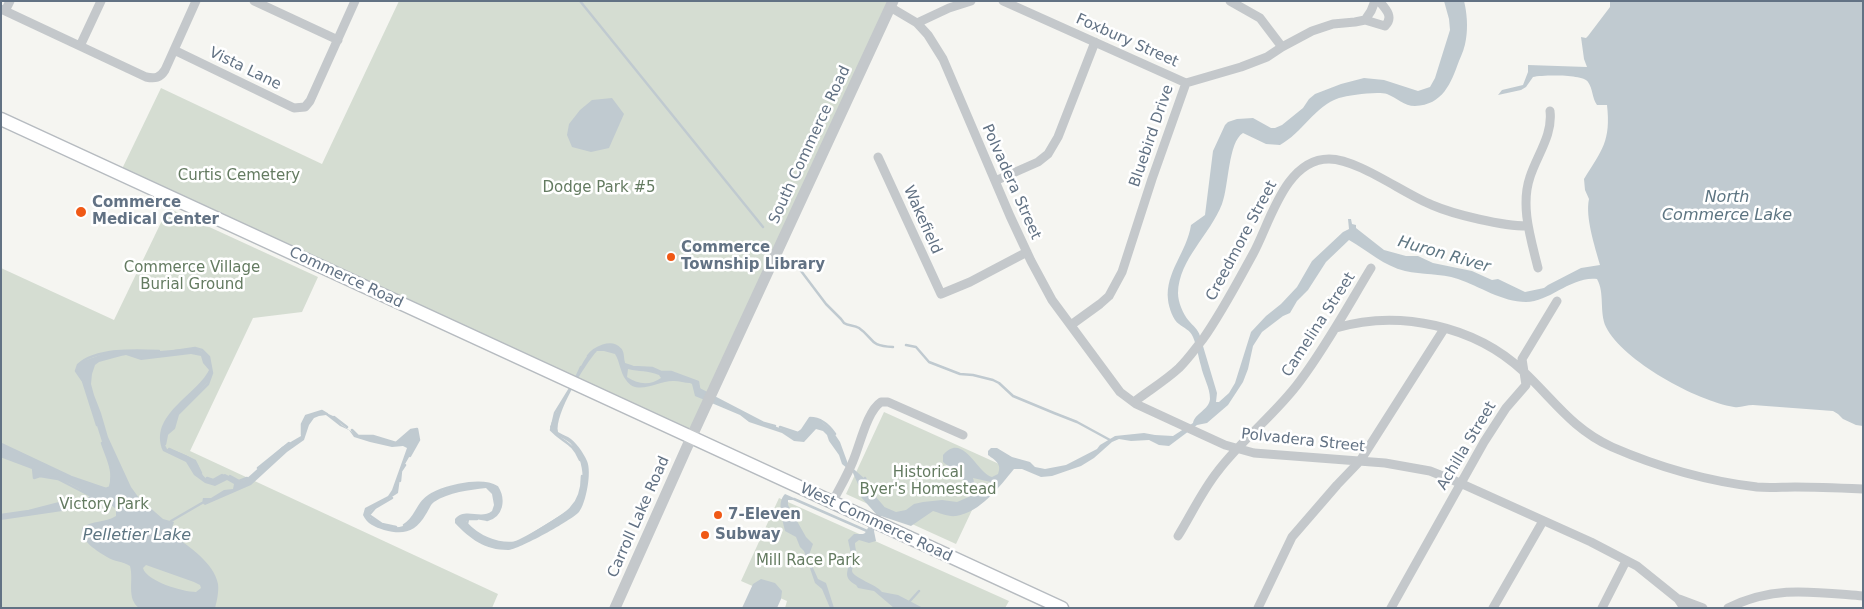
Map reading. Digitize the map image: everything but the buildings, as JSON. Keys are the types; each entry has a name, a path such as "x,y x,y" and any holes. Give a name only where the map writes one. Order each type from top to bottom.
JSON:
{"main road":[{"name":"Commerce Road","path":"1,119 691,438"},
{"name":"West Commerce Road","path":"691,438 1062,608"}],"street":[{"path":"10,1 3,10 146,76 157,78 162,76 196,1"},
{"path":"80,46 101,1"},
{"path":"254,1 338,40 356,1"},
{"path":"916,23 948,8 971,1"},
{"name":"Foxbury Street","path":"1003,1 1186,83"},
{"path":"1230,1 1260,18 1282,47"},
{"path":"1364,20 1375,1"},
{"name":"Bluebird Drive","path":"1070,325 1109,296 1122,272 1186,83 1241,68 1267,57 1312,32 1333,24 1364,20 1385,26 1390,18 1388,12 1379,1"},
{"name":"Polvadera Street","path":"891,4 928,35 943,59 1027,252 1052,300 1120,392 1134,402 1225,445 1254,453 1385,463 1430,471 1591,542 1637,566 1678,599 1684,608"},
{"name":"South Commerce Road","path":"691,438 891,4"},
{"name":"Vista Lane","path":"174,50 294,108 305,107 310,101 338,40"},
{"path":"995,181 1038,162 1048,154 1058,137 1095,42"},
{"path":"1538,268 1528,226 1529,178 1552,121 1550,111"},
{"name":"Wakefield","path":"878,157 941,294 970,282 1027,252"},
{"name":"Creedmore Street","path":"1134,402 1178,368 1202,339 1254,252 1290,181 1311,163 1330,159 1351,164 1432,205 1452,212 1515,226 1528,226"},
{"name":"Camelina Street","path":"1178,536 1217,472 1237,448 1271,415 1300,382 1336,328 1371,268"},
{"name":"Achilla Street","path":"1391,608 1484,442 1501,415 1526,385 1522,359 1557,301"},
{"path":"1336,328 1368,320 1401,320 1465,334 1503,354 1524,372 1571,422 1609,446 1648,462 1702,477 1758,487 1863,489"},
{"path":"1258,608 1292,537 1360,461 1444,328"},
{"path":"832,503 848,472 876,405 881,402 888,402 963,435"},
{"name":"Carroll Lake Road","path":"615,608 691,438"},
{"path":"1493,608 1543,521"},
{"path":"1602,608 1626,561"},
{"path":"1728,608 1740,602 1769,593 1806,591 1863,596"},
{"name":"Polvadera Street","path":"1678,599 1702,608"}],"green space":[{"name":"Dodge Park #5","path":"399,1 890,1 690,437 121,171 161,88 322,164"},
{"name":"Victory Park","path":"168,208 318,277 302,312 253,318 190,451 498,594 492,608 1,608 1,268 114,320"},
{"name":"Historical Byer's Homestead","path":"884,412 1008,468 973,508 956,544 846,494"},
{"name":"Mill Race Park","path":"779,498 1009,601 1005,608 785,608 787,601 741,581"}],"water":[{"name":"North Commerce Lake","path":"1444,1 1464,1 1467,34 1464,48 1449,85 1433,102 1425,105 1407,105 1383,93 1349,96 1330,102 1280,145 1266,144 1243,133 1238,138 1234,145 1222,204 1189,258 1180,281 1178,293 1183,311 1200,336 1217,393 1216,402 1219,402 1229,393 1235,383 1251,332 1297,287 1312,261 1343,232 1349,229 1348,219 1351,219 1352,224 1356,225 1356,228 1384,250 1406,256 1418,256 1433,263 1472,271 1492,280 1498,279 1525,292 1544,288 1581,268 1600,265 1589,223 1589,199 1585,190 1584,179 1604,145 1608,128 1607,105 1597,105 1591,88 1585,79 1571,76 1533,77 1526,87 1521,90 1498,95 1502,90 1523,85 1528,72 1528,65 1587,67 1581,37 1586,38 1588,36 1610,7 1610,1 1863,1 1863,426 1843,419 1833,411 1753,405 1734,407 1701,397 1662,378 1628,353 1615,340 1606,327 1601,290 1597,279 1578,281 1535,301 1517,301 1499,297 1451,277 1397,269 1349,240 1326,262 1290,313 1262,332 1253,346 1243,382 1228,405 1207,423 1197,425 1169,446 1159,445 1149,440 1131,441 1119,439 1112,442 1094,458 1081,466 1052,476 1041,477 1022,469 1014,469 989,498 974,510 965,514 950,516 933,511 911,526 881,516 874,531 876,541 869,543 859,540 855,543 857,560 852,571 853,574 882,592 898,595 923,608 894,608 874,591 858,588 847,576 851,557 848,540 854,534 865,533 876,514 861,497 862,493 853,473 842,464 839,455 823,431 816,429 804,442 794,441 782,433 749,422 740,415 695,396 692,384 690,383 668,381 642,388 636,387 631,385 624,377 615,354 604,351 597,351 585,367 565,402 558,424 558,432 574,442 587,461 589,480 582,508 556,528 514,549 508,550 485,546 472,539 455,523 455,519 463,514 483,514 492,511 494,505 492,494 486,488 459,492 440,499 433,503 422,520 413,529 408,531 391,532 377,528 369,523 363,515 365,508 388,496 392,490 407,448 403,446 392,447 354,437 349,430 340,426 326,415 314,418 309,425 304,440 287,452 251,485 205,505 202,503 203,498 211,498 224,490 233,489 234,484 227,480 215,486 205,483 194,475 186,462 163,451 160,438 162,427 168,416 203,379 209,370 203,363 201,356 191,354 141,360 126,355 99,362 95,365 91,384 108,437 131,487 139,498 163,519 174,522 171,531 172,535 200,556 216,576 218,590 215,608 139,608 131,594 130,566 110,559 99,552 86,541 82,533 82,528 86,525 116,516 116,509 110,504 1,520 1,515 29,511 60,503 81,502 90,499 91,496 56,479 48,477 34,478 33,468 1,456 1,444 90,484 110,487 111,470 84,385 76,371 81,362 111,351 121,350 160,351 195,348 209,357 212,368 211,379 178,414 174,428 167,435 165,445 167,449 194,460 205,478 213,480 225,474 239,481 245,480 282,447 301,436 306,416 322,411 333,416 358,436 373,436 396,443 411,430 417,429 419,440 401,471 398,493 372,510 369,514 370,517 382,524 394,527 403,526 410,521 422,502 431,495 464,484 487,483 495,486 500,492 501,503 498,514 487,521 469,518 466,522 470,528 483,536 505,542 519,541 569,510 575,503 582,486 582,468 570,443 555,434 550,427 586,357 596,349 607,345 618,347 622,352 625,364 633,367 652,368 661,372 671,372 698,382 701,390 764,423 796,433 802,430 810,418 817,418 832,430 840,442 848,464 865,479 870,492 882,506 896,512 906,510 914,504 923,502 942,500 957,502 971,496 969,487 965,482 943,462 943,455 950,449 957,448 963,450 986,474 992,477 998,474 999,465 988,455 988,451 991,448 997,448 1012,457 1030,462 1035,467 1045,469 1066,465 1097,449 1115,436 1144,433 1173,436 1193,423 1207,406 1210,399 1194,340 1187,329 1173,317 1168,300 1168,290 1173,271 1189,235 1191,225 1205,215 1213,151 1225,125 1237,119 1253,118 1271,128 1275,128 1282,125 1303,108 1315,94 1364,78 1384,80 1418,91 1430,87 1435,78 1450,30","holes":["628,369 655,373 661,378 657,381 639,383 627,377","973,478 991,482 980,492 977,493","146,565 194,582 200,585 201,588 196,592 174,588 151,577 143,568"]},
{"path":"612,98 624,114 609,148 591,152 572,147 567,135 569,124 580,110 592,100"},
{"path":"785,494 794,498 794,500 788,500 788,505 806,537 813,544 809,555 810,561 818,579 826,583 834,608 830,608 822,589 815,583 804,551 796,537 785,531 781,502"},
{"path":"761,579 775,583 782,591 777,608 742,608 753,584"}],"waterway":[{"path":"580,1 763,227"},
{"path":"792,259 826,304 844,323 859,328 879,345 893,347"},
{"path":"906,345 916,347 929,362 960,374 993,380 1013,396 1077,422 1110,440"},
{"path":"588,356 594,350 603,346 616,346 621,351 624,364 633,367 652,368 661,372 671,372 698,382 699,389 707,393"},
{"path":"165,444 167,434 174,428 178,414 208,384 212,373 209,357 202,350 195,348 175,351"},
{"path":"97,425 83,381 76,371 78,365 85,359 105,353 117,351 159,351"},
{"path":"575,380 581,367"},
{"path":"571,387 555,413 551,430 574,449 580,460"},
{"path":"714,397 764,423 775,426"},
{"path":"302,435 302,424 306,416 322,411 327,414"},
{"path":"334,417 347,427"},
{"path":"780,427 798,433 810,418 814,418 824,423 835,434"},
{"path":"352,430 358,436 373,436 396,443 411,430 417,429 419,440 410,456"},
{"path":"1,444 71,477 106,489 110,487 112,475 102,443"},
{"path":"258,468 289,443"},
{"path":"169,449 195,461 201,473"},
{"path":"1,456 33,468 34,478 40,476 58,479 91,496 81,502 60,503 29,511 1,515"},
{"path":"400,481 401,471 405,465"},
{"path":"207,478 213,480 222,475"},
{"path":"230,476 239,481 247,478"},
{"path":"477,519 468,519 467,524 482,536 506,543 517,541 543,528 571,508 577,501 580,493 582,476"},
{"path":"865,478 870,492 883,507"},
{"path":"404,525 429,496 448,488 470,483 489,484 497,487 501,497 501,507 496,515 487,520"},
{"path":"392,498 375,508 369,515 382,524 396,527"},
{"path":"794,499 867,531"},
{"name":"Pelletier Lake","path":"171,521 202,503"},
{"path":"910,601 919,591"}],"place":[{"name":"Commerce Medical Center","path":"81,212"},
{"name":"Commerce Township Library","path":"671,257"},
{"name":"7-Eleven","path":"718,515"},
{"name":"Subway","path":"705,535"}],"park label":[{"name":"Curtis Cemetery","path":"239,176"},
{"name":"Commerce Village Burial Ground","path":"192,276"}],"water label":[{"name":"Huron River","path":"1444,255"}]}
